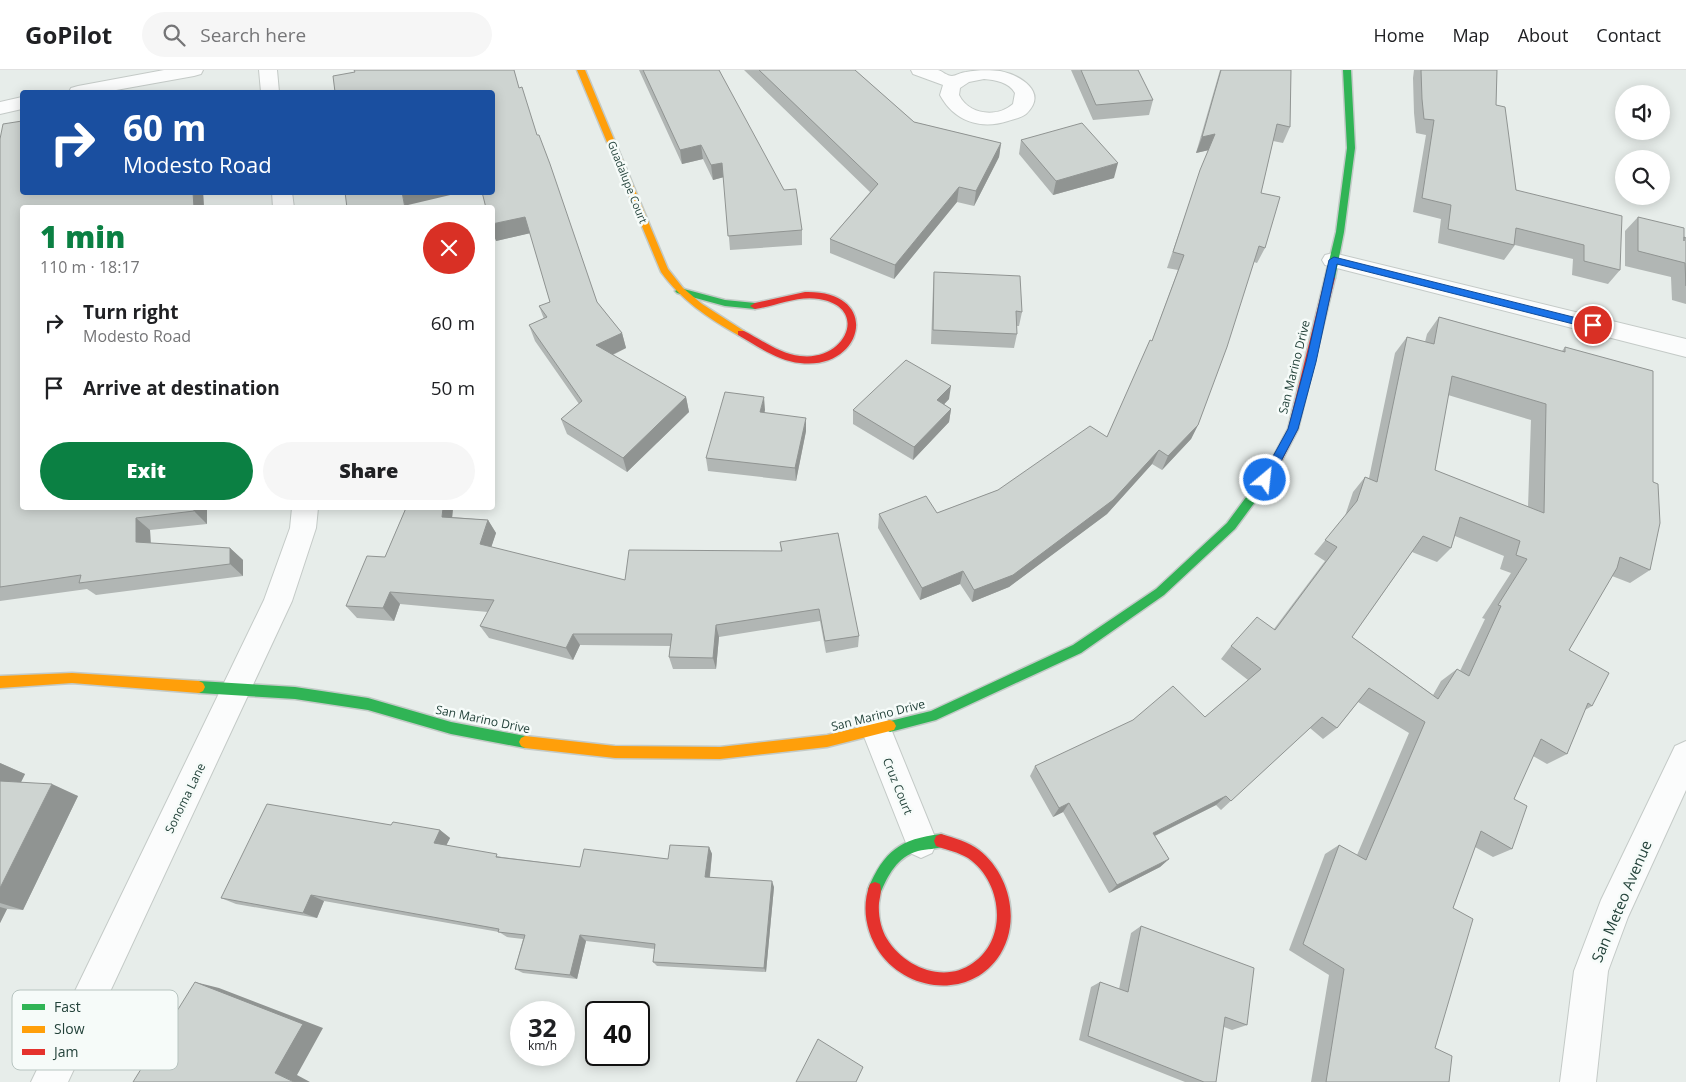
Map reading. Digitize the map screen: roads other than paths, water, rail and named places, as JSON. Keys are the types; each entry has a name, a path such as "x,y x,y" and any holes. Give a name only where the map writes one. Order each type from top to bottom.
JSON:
{"street":[{"path":"89,90 194,70"},
{"path":"268,70 270,90"},
{"name":"Guadalupe Court","path":"581,70 638,204 658,261 680,291 719,321 788,358 809,361 830,357 845,347 853,333 853,318 842,305 826,297 807,294 755,306 717,302 680,291"},
{"path":"920,70 954,82"},
{"name":"San Marino Drive","path":"0,682 72,678 295,693 368,704 451,728 538,744 615,752 720,753 827,741 932,716 1001,685 1076,648 1160,592 1231,526 1265,480 1293,429 1311,362 1334,260 1348,186 1351,148 1347,70"},
{"path":"0,108 20,103"},
{"path":"1334,260 1686,348"},
{"name":"Sonoma Lane","path":"93,990 278,601 303,528 305,510"},
{"name":"Cruz Court","path":"876,729 921,842"},
{"name":"San Meteo Avenue","path":"1578,1082 1591,971 1613,912 1686,756"},
{"path":"941,841 961,846 979,858 993,873 1002,893 1006,915 1002,937 992,956 977,971 957,980 933,981 909,973 890,957 876,936 871,912 873,888 884,867 900,851 921,842 941,841"},
{"name":"Sonoma Lane","path":"49,1082 55,1070"}]}
